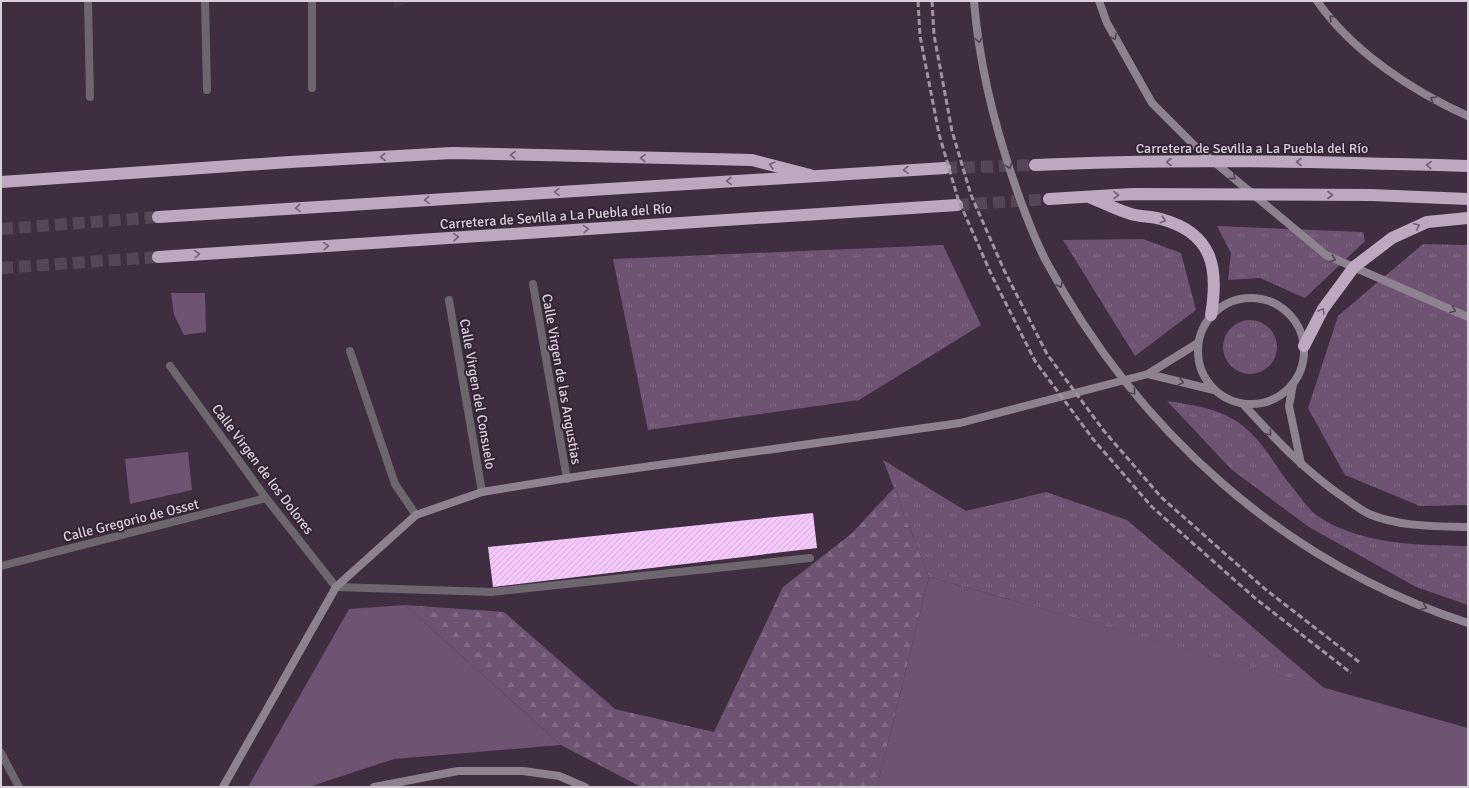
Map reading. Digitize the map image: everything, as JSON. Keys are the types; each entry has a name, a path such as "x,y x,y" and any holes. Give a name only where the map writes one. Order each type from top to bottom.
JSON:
{"highway":[{"path":"1,182 290,162 452,153 752,160 810,175"},
{"name":"Carretera de Sevilla a La Puebla del Río","path":"1035,165 1083,162 1322,162 1468,166"},
{"path":"158,217 810,175 945,168"},
{"path":"1049,199 1132,194 1363,195 1468,199"},
{"path":"1086,196 1131,214 1161,219 1185,228 1202,243 1212,261 1214,294 1211,315"},
{"name":"Carretera de Sevilla a La Puebla del Río","path":"158,257 957,205"},
{"path":"1304,346 1323,309 1354,267 1392,238 1427,222 1468,218"}],"main road":[{"path":"974,1 985,80 1000,141 1022,205 1045,259 1076,313 1115,370 1155,419 1232,494 1284,532 1335,564 1388,592 1443,615 1468,623"},
{"path":"1099,1 1106,23 1152,103 1196,146 1326,255 1468,317"},
{"path":"1317,1 1347,35 1372,58 1408,83 1446,106 1468,116"},
{"path":"1293,384 1279,396 1262,403 1243,404 1228,400 1214,390 1204,377 1198,360 1198,343 1202,328 1211,315 1227,302 1247,297 1268,300 1286,310 1298,326 1304,346 1302,366 1293,384 1289,406 1301,464"},
{"path":"223,787 336,587 416,515 482,492 566,478 960,423 1148,374 1198,343"},
{"path":"1148,374 1214,390"},
{"path":"1243,404 1275,440 1301,464 1337,493 1369,514 1410,525 1468,527"},
{"path":"374,787 458,771 523,771 559,776 585,787"}],"street":[{"path":"88,1 90,97"},
{"path":"205,1 206,90"},
{"path":"312,1 312,88"},
{"name":"Calle Virgen de las Angustias","path":"533,284 566,478"},
{"name":"Calle Virgen del Consuelo","path":"449,300 482,492"},
{"path":"350,351 395,484 416,515"},
{"name":"Calle Virgen de los Dolores","path":"170,366 266,498 336,587"},
{"name":"Calle Gregorio de Osset","path":"1,566 266,498"},
{"path":"336,587 491,592 810,558"},
{"path":"1,753 19,787"}],"shaded area":[{"path":"394,1 412,1 394,9"}],"green space":[{"path":"1217,226 1363,232 1365,241 1305,298 1260,278 1228,280 1231,253"},
{"path":"1143,239 1181,253 1196,310 1135,356 1063,240"},
{"path":"1423,244 1468,245 1468,505 1420,506 1345,475 1308,408 1338,316"},
{"path":"943,245 981,325 859,400 648,430 613,259"},
{"path":"171,293 205,293 206,332 184,335 174,315"},
{"path":"1250,320 1260,322 1269,328 1275,337 1277,347 1275,357 1269,366 1260,372 1250,374 1240,372 1231,366 1225,357 1223,347 1225,337 1231,328 1240,322"},
{"path":"1167,401 1209,409 1221,413 1244,426 1264,448 1288,482 1310,509 1316,515 1333,525 1370,538 1389,541 1409,544 1468,546 1468,605 1416,587 1309,527 1232,470"},
{"path":"188,452 192,490 130,504 125,459"},
{"path":"883,460 966,511 1046,492 1127,520 1324,688 929,577"},
{"path":"894,488 929,577 877,787 641,787 561,745 405,605 504,612 615,709 714,732 783,587 851,534"},
{"path":"929,577 1468,728 1468,787 877,787"},
{"path":"405,605 561,745 394,759 309,787 248,787 349,609"}],"building":[{"path":"813,513 817,548 493,587 488,547"}],"tunnel":[{"path":"945,168 1035,165"},
{"path":"957,205 1049,199"},
{"path":"1,229 158,217"},
{"path":"1,268 158,257"}],"railway":[{"path":"918,1 920,36 939,134 958,199 992,276 1035,361 1093,439 1152,507 1256,599 1351,673"},
{"path":"932,1 934,35 952,131 971,195 1004,270 1047,354 1104,431 1161,497 1265,589 1359,662"}]}
